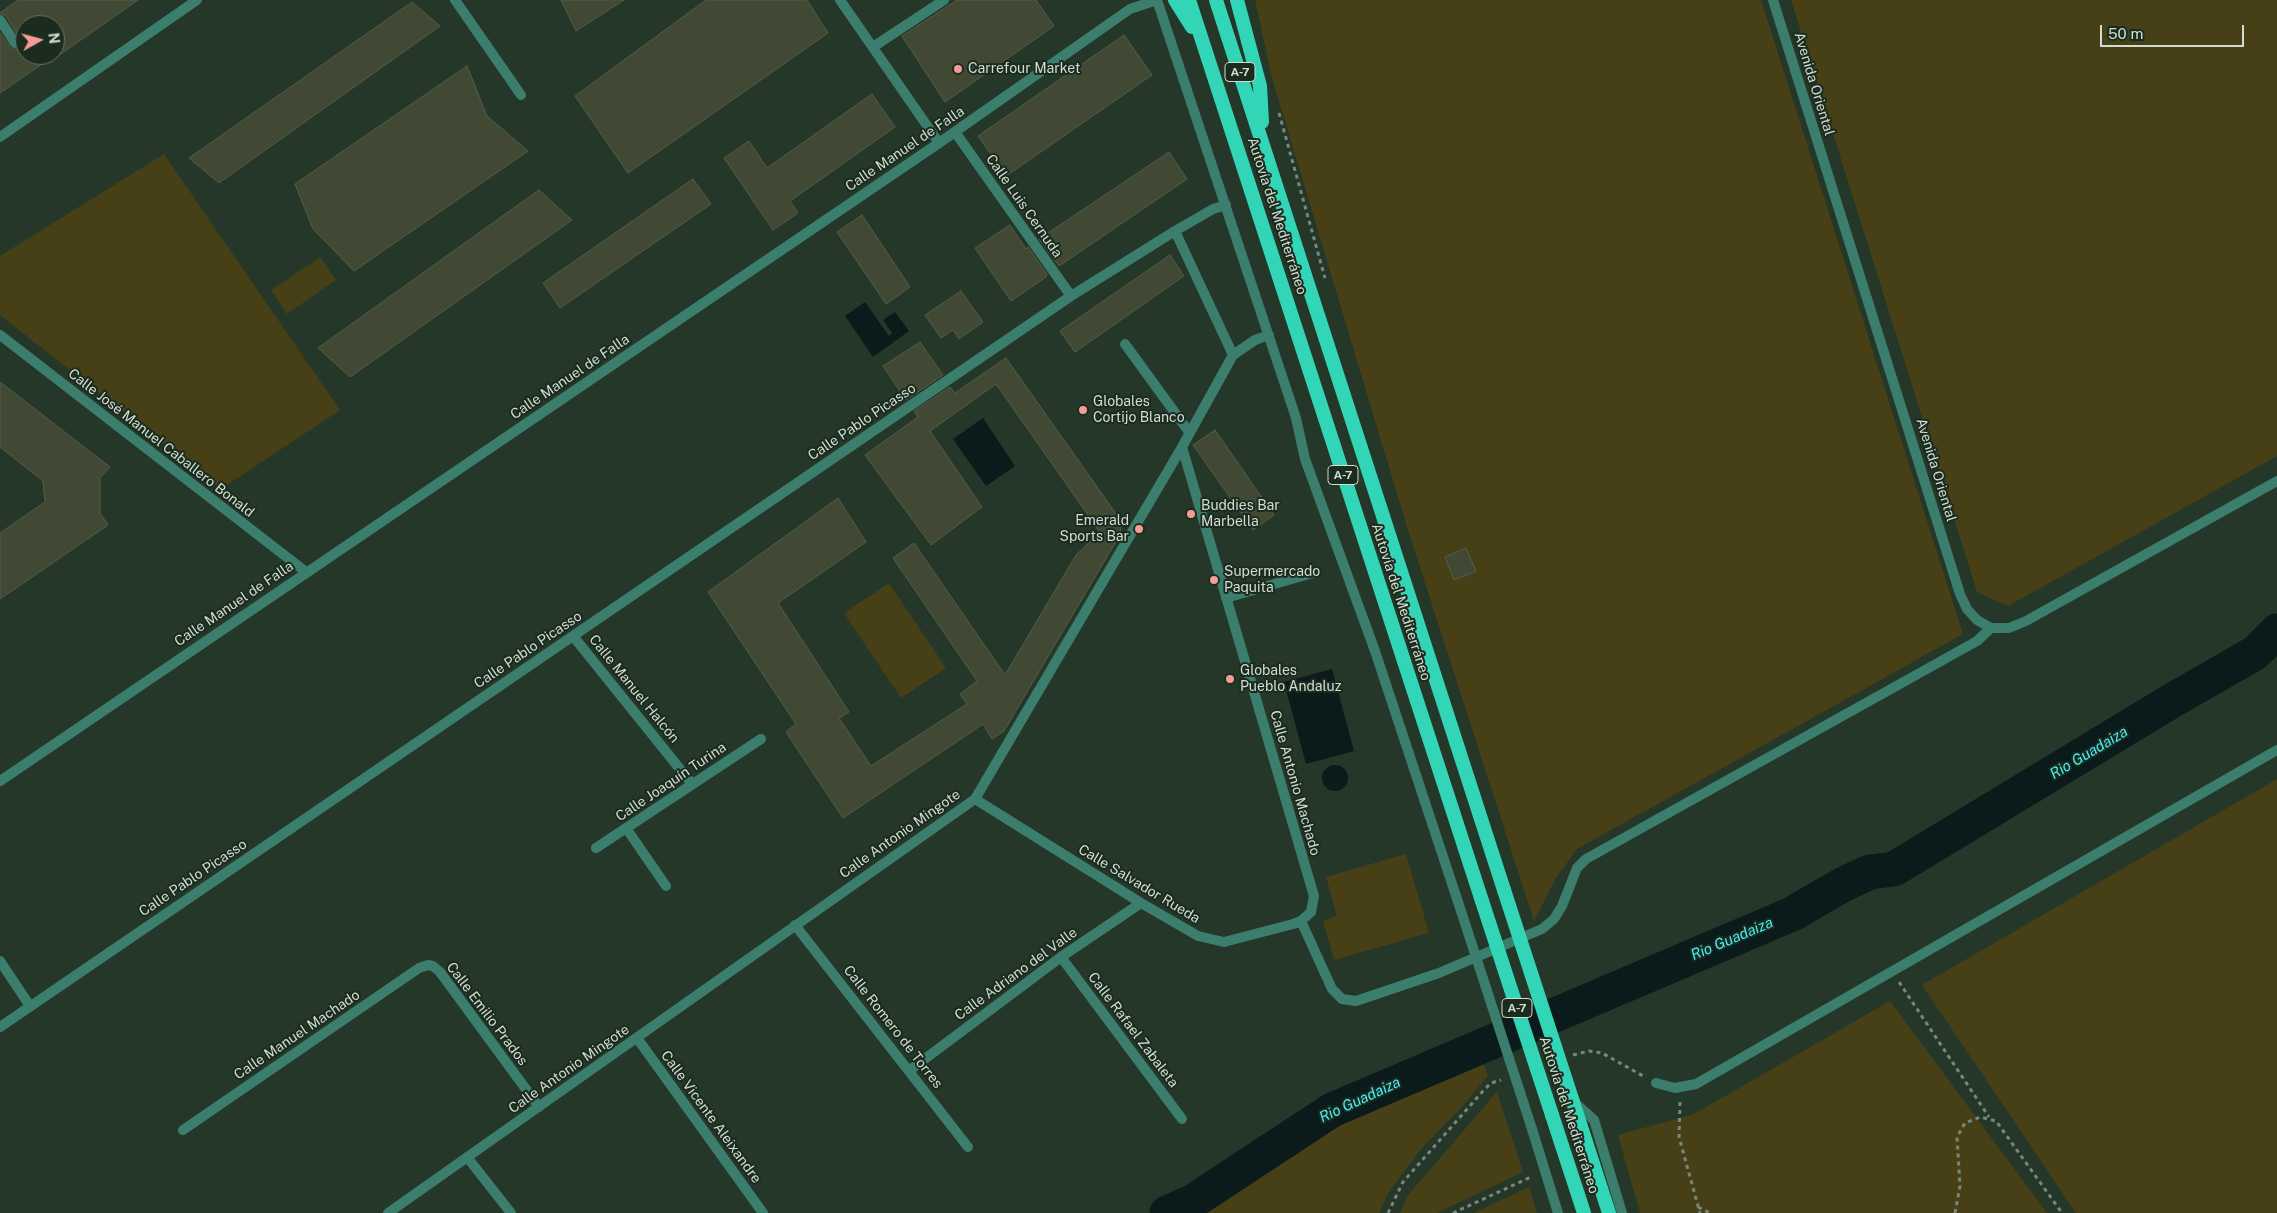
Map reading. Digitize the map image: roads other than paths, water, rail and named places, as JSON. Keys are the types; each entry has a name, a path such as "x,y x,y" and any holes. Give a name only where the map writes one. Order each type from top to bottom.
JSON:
{"highway":[{"path":"1175,0 1206,49"},
{"name":"Autovía del Mediterráneo","path":"1189,0 1584,1213"},
{"name":"Autovía del Mediterráneo","path":"1216,0 1264,143 1609,1213"},
{"path":"1236,0 1260,86 1264,143"}],"street":[{"path":"0,137 197,0"},
{"path":"455,0 522,95"},
{"path":"840,0 940,143"},
{"path":"873,47 944,0"},
{"path":"1157,0 1296,418 1306,459 1375,652 1461,911 1558,1213"},
{"name":"Calle Manuel de Falla","path":"0,781 940,143 1130,9 1157,0"},
{"name":"Avenida Oriental","path":"1773,0 1960,594 1972,614 1991,628"},
{"path":"0,20 15,42"},
{"name":"Calle Luis Cernuda","path":"955,132 1071,296"},
{"name":"Calle Pablo Picasso","path":"0,1027 1071,296 1175,231 1213,209 1226,205"},
{"path":"1175,231 1233,355"},
{"name":"Calle José Manuel Caballero Bonald","path":"0,335 306,572"},
{"name":"Calle Antonio Mingote","path":"388,1213 975,799 1182,447 1233,355 1255,340 1269,335"},
{"path":"1125,344 1189,432"},
{"name":"Calle Antonio Machado","path":"1182,447 1314,896 1311,912 1301,920"},
{"path":"1301,920 1332,989 1342,998 1356,1001 1440,972 1542,929 1554,919 1562,906 1578,868 1586,859 1977,640 1991,628 2009,628 2026,621 2277,481"},
{"path":"1226,598 1316,572"},
{"name":"Calle Manuel Halcón","path":"573,636 692,784"},
{"name":"Calle Joaquín Turina","path":"596,848 761,739"},
{"path":"1656,1083 1675,1088 1696,1084 2277,750"},
{"name":"Calle Salvador Rueda","path":"975,799 1141,903 1198,936 1224,942 1301,920"},
{"path":"626,828 666,886"},
{"name":"Calle Adriano del Valle","path":"910,1070 1061,957 1141,903"},
{"name":"Calle Romero de Torres","path":"795,925 910,1070 968,1147"},
{"name":"Calle Rafael Zabaleta","path":"1061,957 1182,1120"},
{"path":"0,961 30,1006"},
{"name":"Calle Emilio Prados","path":"428,965 433,966 440,972 540,1107"},
{"name":"Calle Manuel Machado","path":"183,1130 419,968 428,965"},
{"name":"Calle Vicente Aleixandre","path":"637,1038 763,1213"},
{"path":"1573,1102 1594,1120 1622,1213"},
{"path":"467,1157 511,1213"}],"waterway":[{"name":"Rio Guadaiza","path":"1167,1213 1192,1202 1332,1110 1792,914 1844,884 1870,872 1894,869 2173,700 2255,653 2277,631"}],"place":[{"name":"Carrefour Market","path":"958,69"},
{"name":"Globales Cortijo Blanco","path":"1083,410"},
{"name":"Buddies Bar Marbella","path":"1191,514"},
{"name":"Emerald Sports Bar","path":"1139,529"},
{"name":"Supermercado Paquita","path":"1214,580"},
{"name":"Globales Pueblo Andaluz","path":"1230,679"}]}
